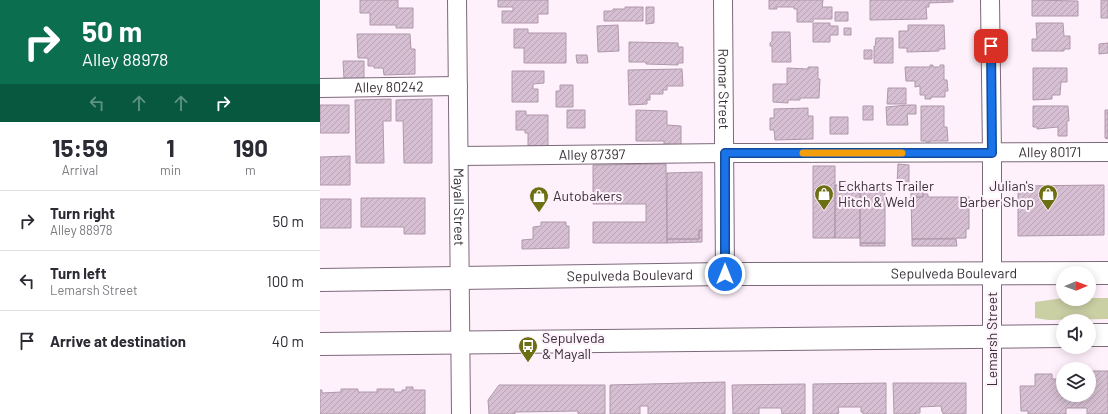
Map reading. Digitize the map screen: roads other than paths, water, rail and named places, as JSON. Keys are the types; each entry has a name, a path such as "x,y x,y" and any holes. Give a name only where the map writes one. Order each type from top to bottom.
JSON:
{"main road":[{"name":"Sepulveda Boulevard","path":"320,280 617,277 725,274 1108,273"},
{"path":"1096,336 1108,335"},
{"path":"320,344 461,341 1056,336"}],"street":[{"name":"Mayall Street","path":"457,0 462,414"},
{"name":"Romar Street","path":"723,0 725,274"},
{"name":"Lemarsh Street","path":"990,0 992,153 992,414"},
{"name":"Alley 80242","path":"320,88 458,86"},
{"name":"Alley 80171","path":"725,153 1108,152"},
{"name":"Alley 87397","path":"459,156 725,153"}],"place":[{"name":"Eckharts Trailer Hitch & Weld","path":"824,211"},
{"name":"Julian's Barber Shop","path":"1048,211"},
{"name":"Autobakers","path":"539,213"},
{"name":"Sepulveda & Mayall","path":"528,363"}]}
